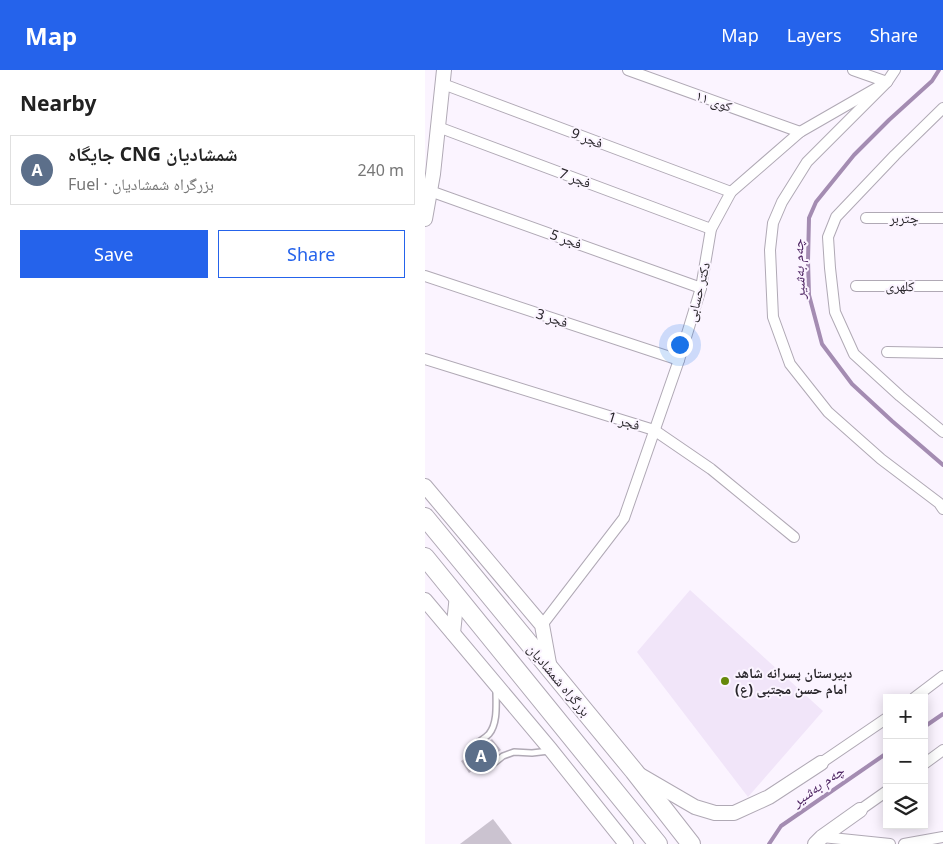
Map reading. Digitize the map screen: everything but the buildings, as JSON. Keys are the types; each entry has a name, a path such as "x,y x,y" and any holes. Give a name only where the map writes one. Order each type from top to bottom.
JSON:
{"highway":[{"name":"بزرگراه شمشادیان","path":"425,517 634,771 691,844"},
{"name":"بزرگراه شمشادیان","path":"425,557 658,844"}],"main road":[{"path":"425,219 433,174 444,70"},
{"path":"425,486 542,625 550,669"},
{"path":"453,633 457,596"},
{"path":"425,600 551,750 626,844"},
{"path":"634,771 695,807 725,814 734,813 769,797 821,763"},
{"path":"819,841 859,810"}],"street":[{"name":"کوی ۱۱","path":"628,70 800,132"},
{"path":"853,70 887,82 807,162 782,202 773,223 770,250 773,317 791,364 828,412 881,459 939,503 943,509"},
{"name":"دکتر حسابی","path":"542,625 624,518 679,360 701,288 711,229 731,192 800,132 887,82 895,70"},
{"name":"فجر 9","path":"443,84 731,192"},
{"path":"943,108 836,217 828,237 835,312 854,354 943,432"},
{"name":"فجر 7","path":"438,127 711,229"},
{"name":"فجر 5","path":"430,191 701,288"},
{"name":"چتربر","path":"866,218 943,218"},
{"name":"فجر 3","path":"425,276 679,360"},
{"name":"کلهری","path":"856,286 943,286"},
{"path":"887,352 943,353"},
{"name":"فجر 1","path":"425,360 654,430 711,468 795,537"},
{"path":"919,694 943,676"},
{"path":"821,763 883,721"},
{"path":"928,761 943,750"},
{"path":"859,810 883,794"},
{"path":"903,844 942,836"},
{"path":"819,841 890,844"}],"lane":[{"path":"496,684 493,726 489,734 472,746 488,768 503,756 514,752 551,750"}],"shaded area":[{"name":"دبیرستان پسرانه شاهد امام حسن مجتبی (ع)","path":"690,590 823,711 748,797 637,652"}],"waterway":[{"name":"چەم بەشیر","path":"939,70 932,81 854,155 816,202 809,218 808,261 809,295 822,344 852,384 943,465"},
{"name":"چەم بەشیر","path":"928,724 943,714"},
{"name":"چەم بەشیر","path":"769,844 781,826 883,756"}],"place":[{"name":"دبیرستان پسرانه شاهد امام حسن مجتبی (ع)","path":"725,681"},
{"name":"جایگاه CNG شمشادیان","path":"481,756"}]}
